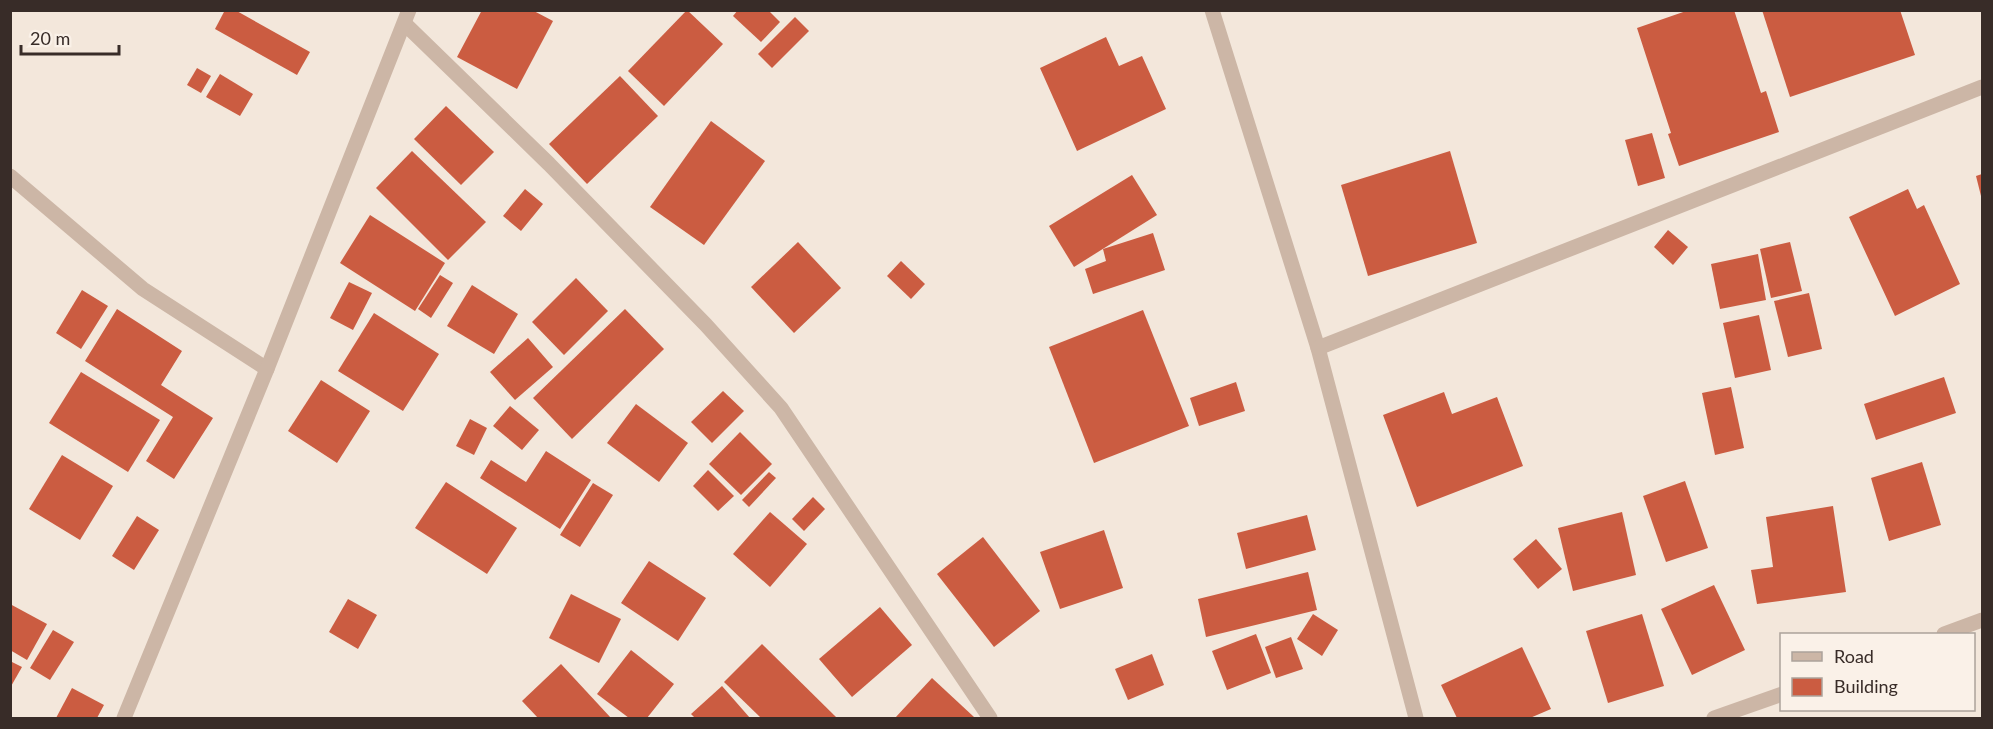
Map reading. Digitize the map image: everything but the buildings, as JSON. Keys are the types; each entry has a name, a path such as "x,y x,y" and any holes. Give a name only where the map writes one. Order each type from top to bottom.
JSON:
{"street":[{"path":"1212,10 1318,348 1416,718"},
{"path":"124,718 267,369 407,17 706,326 781,408 990,718"},
{"path":"1318,348 1983,87"},
{"path":"10,176 143,289 267,369"},
{"path":"1947,633 1983,620"},
{"path":"1714,718 1780,695"}]}
